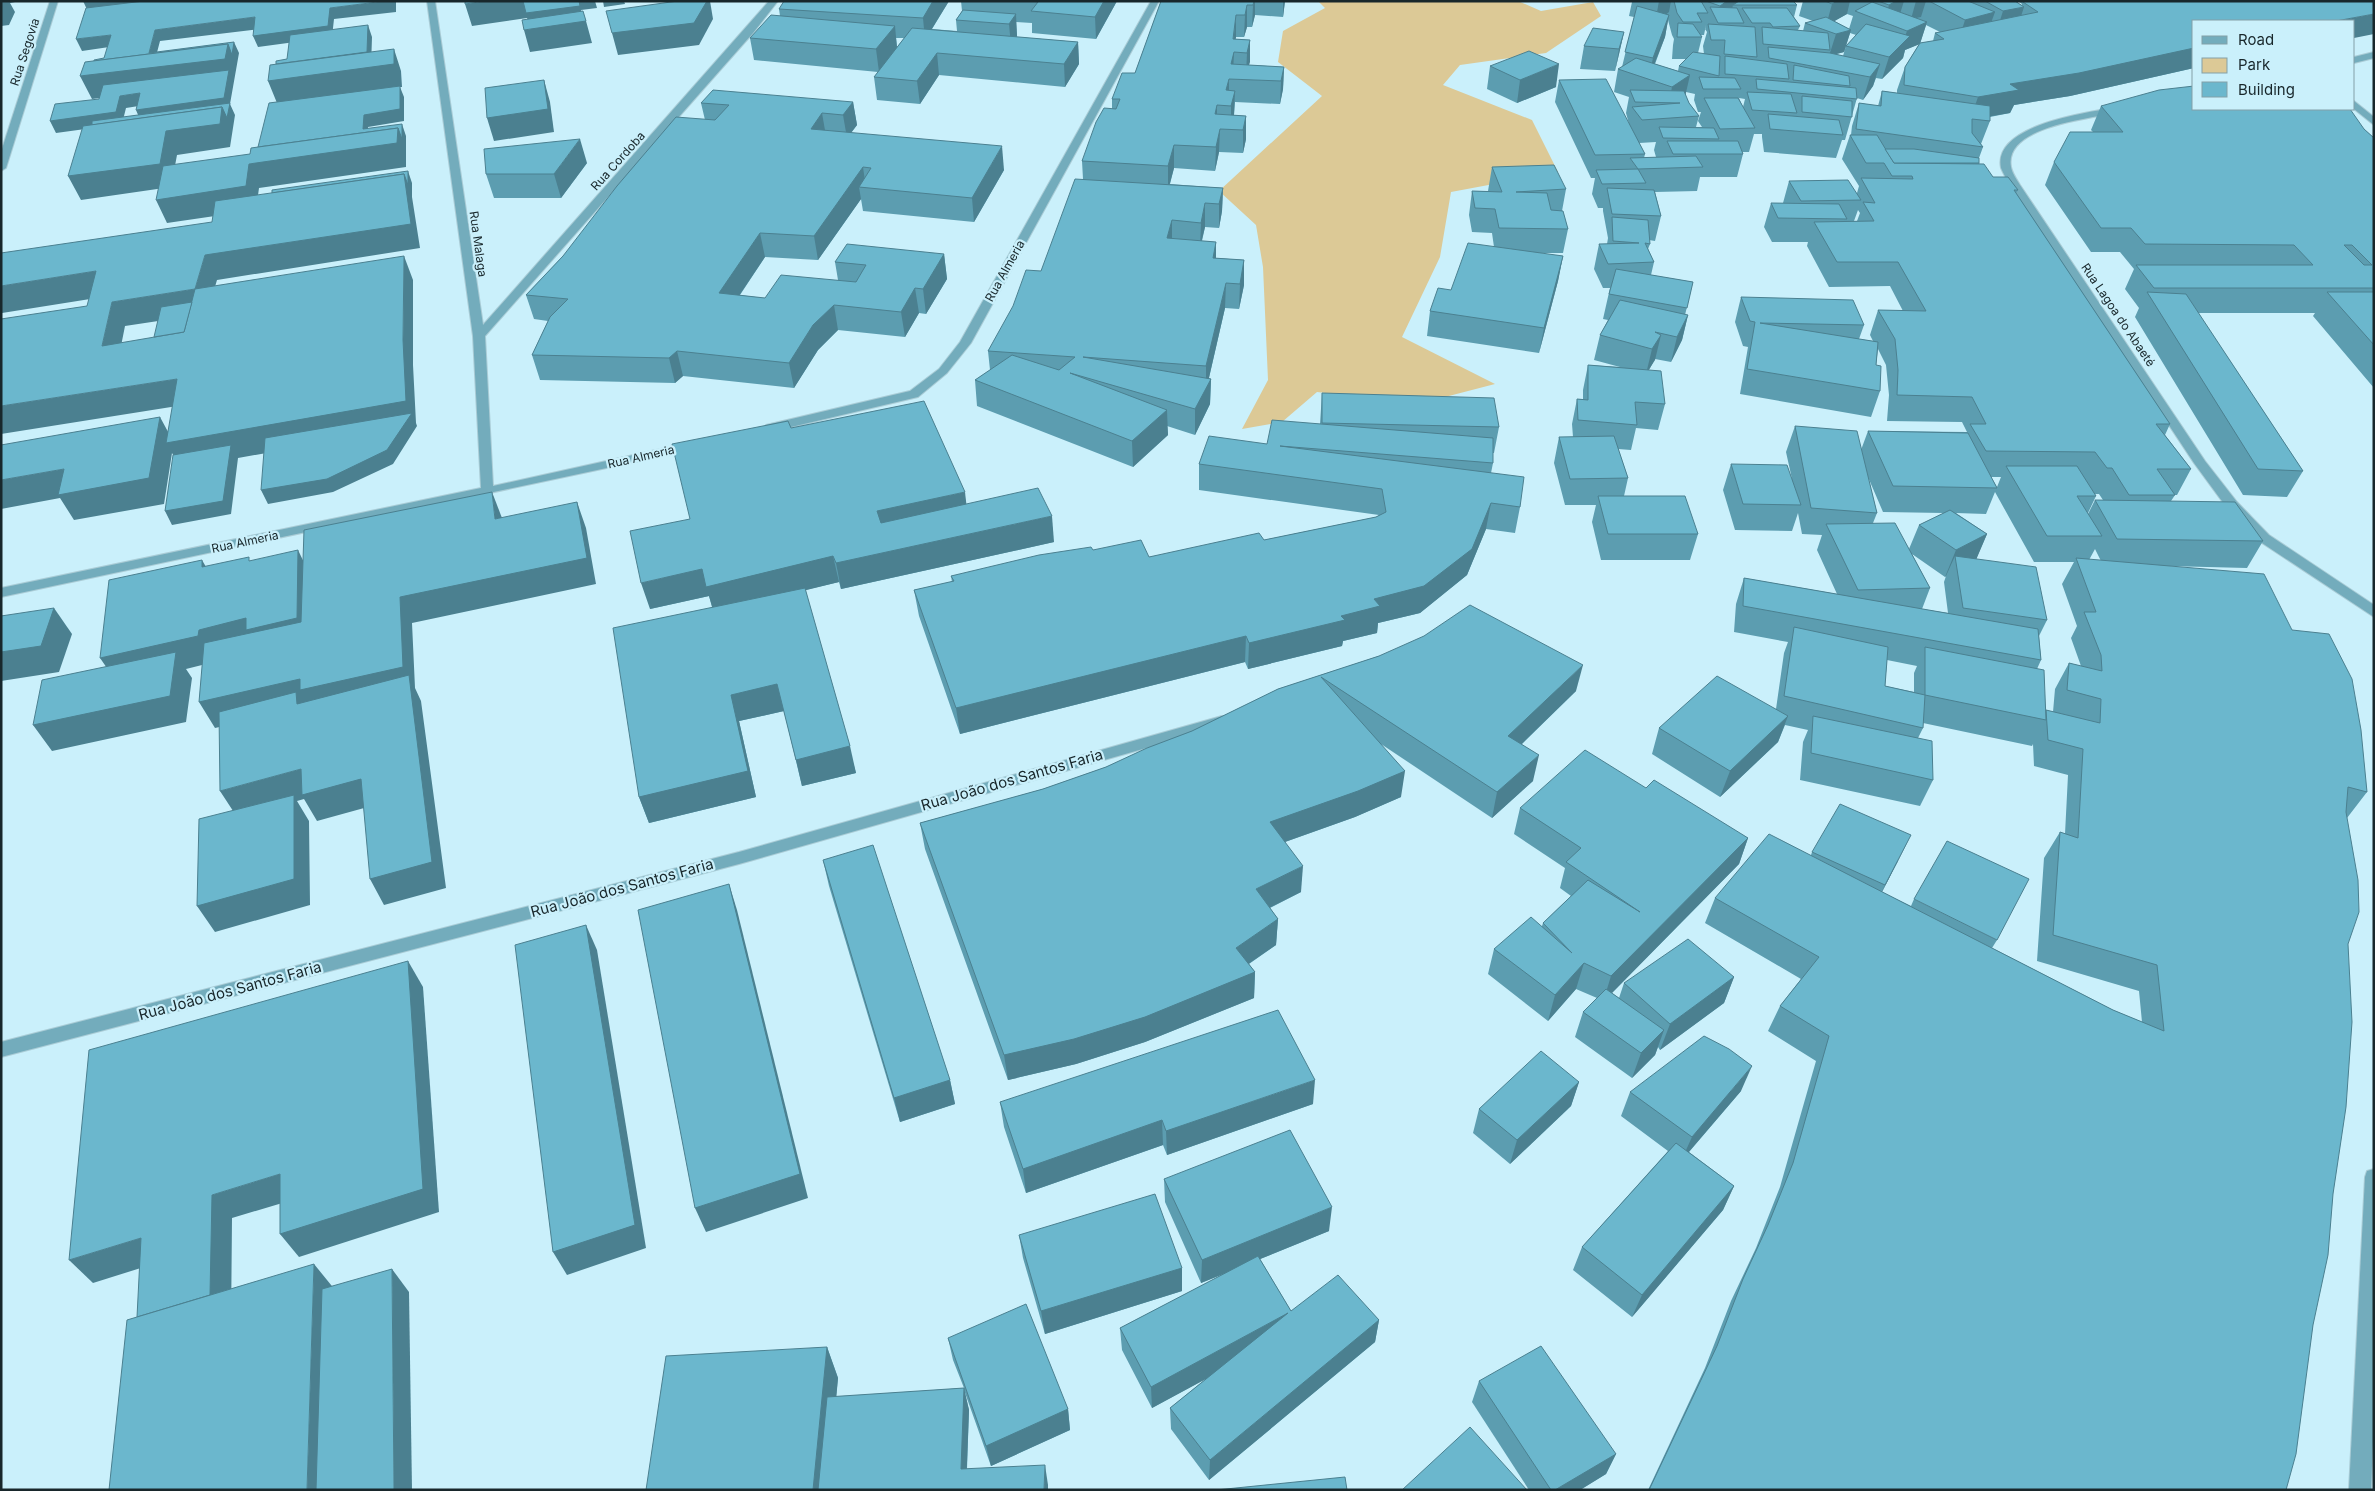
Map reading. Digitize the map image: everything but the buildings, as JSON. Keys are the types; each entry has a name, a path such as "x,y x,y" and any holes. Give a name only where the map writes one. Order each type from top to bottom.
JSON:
{"street":[{"name":"Rua Segovia","path":"1,168 54,1"},
{"name":"Rua Malaga","path":"431,1 479,336 487,491"},
{"name":"Rua Cordoba","path":"479,336 750,31 774,1"},
{"name":"Rua Almeria","path":"754,432 914,394 943,371 965,343 1155,1"},
{"path":"2355,60 2374,56"},
{"path":"2355,105 2374,122"},
{"name":"Rua Lagoa do Abaeté","path":"2127,108 2050,124 2025,134 2009,151 2006,167 2015,185 2200,463 2232,505 2264,538 2374,612"},
{"name":"Rua Almeria","path":"1,593 487,491 706,442"},
{"name":"Rua João dos Santos Faria","path":"1,1050 739,858 1240,716"},
{"path":"2360,1490 2374,1177"}],"green space":[{"path":"1318,1 1518,1 1541,11 1593,2 1601,16 1546,53 1460,65 1443,85 1532,120 1558,172 1451,192 1440,257 1402,337 1495,384 1418,404 1317,392 1282,422 1242,429 1268,380 1263,267 1256,225 1219,191 1322,96 1278,62 1283,31 1325,8"}]}
